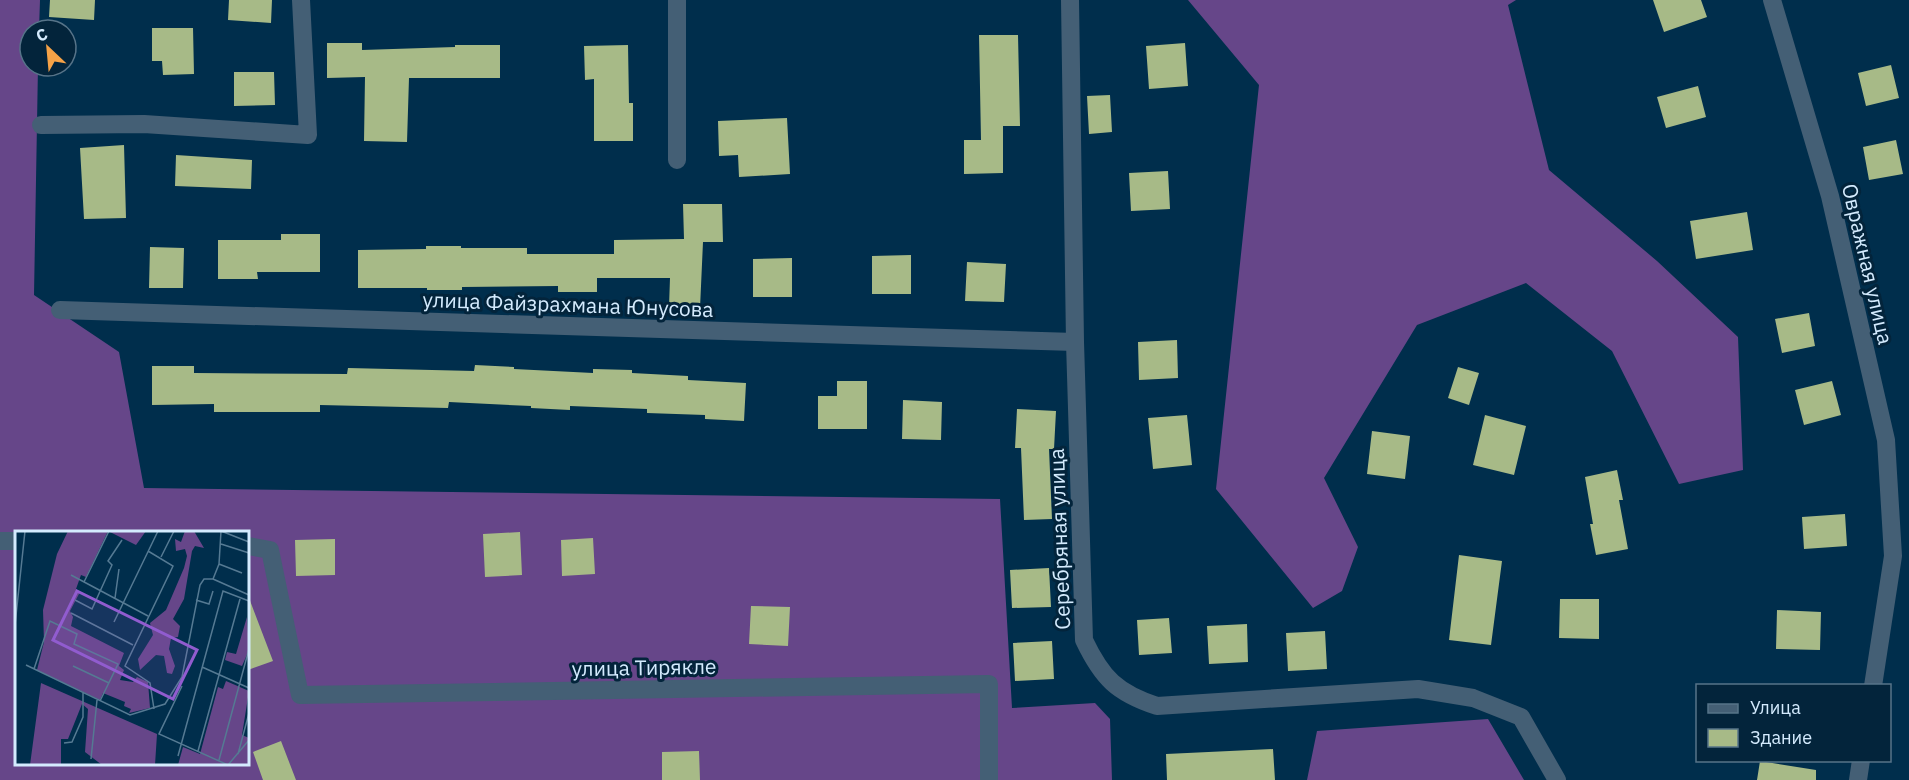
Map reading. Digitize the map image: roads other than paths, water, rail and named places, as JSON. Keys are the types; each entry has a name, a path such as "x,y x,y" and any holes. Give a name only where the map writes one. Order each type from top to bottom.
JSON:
{"street":[{"path":"41,125 144,124 308,135 301,0"},
{"path":"676,0 677,160"},
{"name":"Серебряная улица","path":"1070,0 1075,342 1084,640 1096,665 1112,682 1133,698 1157,706 1418,690 1473,698 1521,717 1557,780"},
{"name":"Овражная улица","path":"1772,0 1830,196 1886,440 1893,556 1873,684"},
{"name":"улица Файзрахмана Юнусова","path":"60,310 1075,342"},
{"name":"улица Тирякле","path":"249,546 270,550 300,695 989,684 989,780"},
{"path":"1858,780 1861,762"}]}
